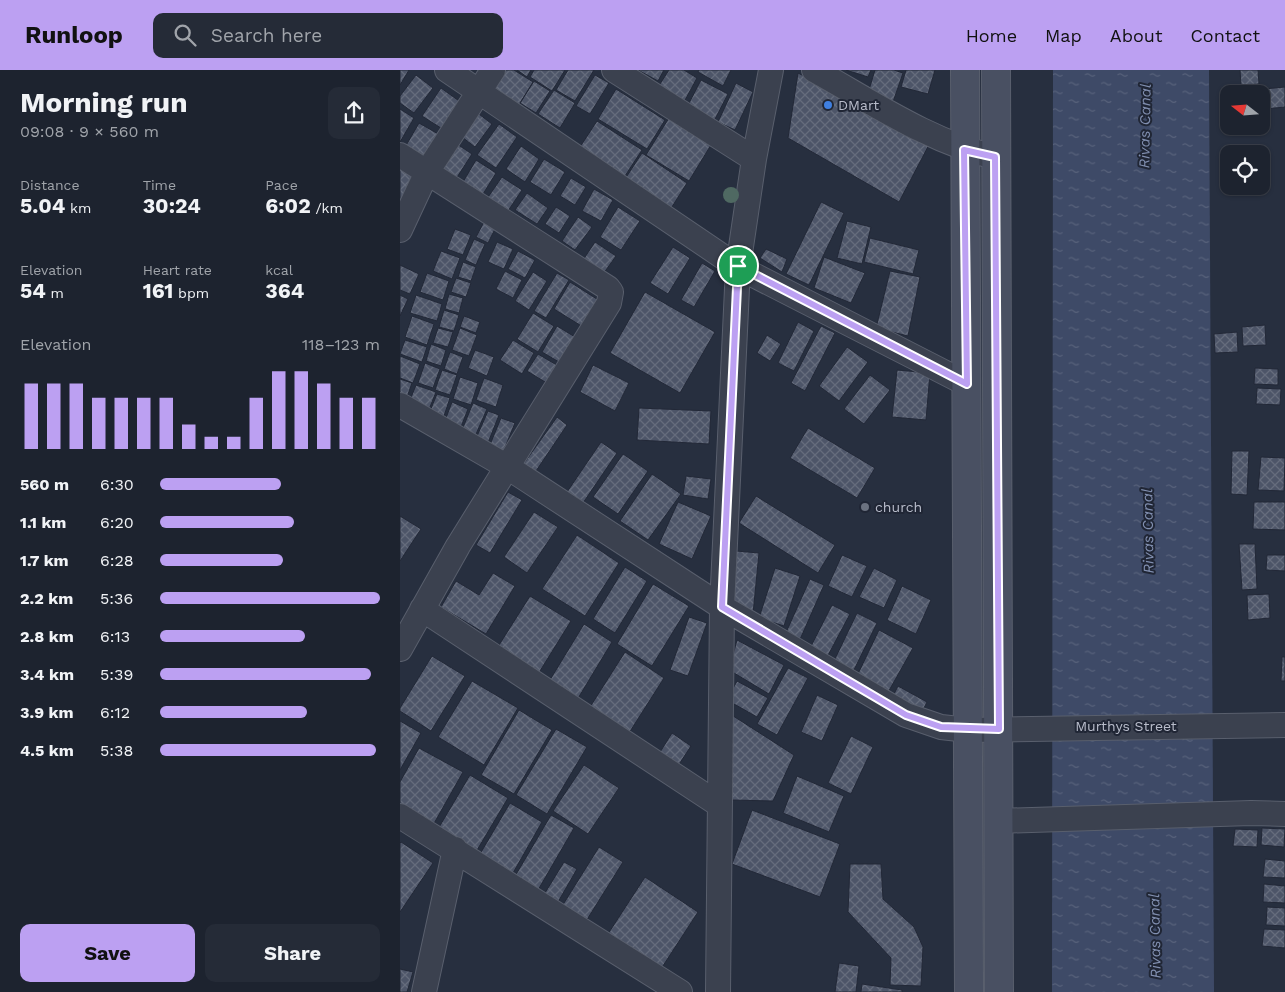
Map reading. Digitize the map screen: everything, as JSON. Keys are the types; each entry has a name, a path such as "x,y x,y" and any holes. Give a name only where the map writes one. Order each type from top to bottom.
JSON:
{"street":[{"path":"447,70 738,266 967,384"},
{"path":"400,230 427,172 493,70"},
{"path":"614,70 754,159"},
{"path":"718,992 718,804 722,607 738,266 754,159 771,70"},
{"path":"814,70 964,150 995,157"},
{"path":"965,70 969,992"},
{"path":"996,70 999,729 1007,820 999,992"},
{"path":"400,154 611,292 609,303 506,466 400,649"},
{"name":"Murthys Street","path":"400,404 506,466 722,607 906,715 941,727 968,730 1047,727 1285,725"},
{"path":"422,609 718,804"},
{"path":"1007,820 1251,813 1285,814"},
{"path":"400,816 680,992"},
{"path":"424,992 455,849"}],"water":[{"name":"Rivas Canal","path":"1053,70 1209,70 1214,992 1052,992"}],"building":[{"path":"400,70 409,70 400,85"},
{"path":"501,70 514,70 533,82 519,105 490,86"},
{"path":"517,70 531,70 527,77"},
{"path":"534,70 565,70 552,91 530,77"},
{"path":"568,70 594,70 575,101 556,90"},
{"path":"638,70 664,70 658,81"},
{"path":"669,70 684,70 697,78 684,102 658,87"},
{"path":"699,70 731,70 723,86 698,72"},
{"path":"846,70 871,70 868,77"},
{"path":"875,70 894,70 903,73 893,102 868,93"},
{"path":"906,70 935,70 928,94 901,87"},
{"path":"1240,70 1258,70 1259,84 1241,85"},
{"name":"DMart","path":"798,73 931,141 899,202 788,138"},
{"path":"416,75 433,88 414,113 400,103 400,96"},
{"path":"595,75 609,83 590,114 576,106"},
{"path":"701,80 728,94 714,121 687,107"},
{"path":"534,81 550,91 536,113 520,103"},
{"path":"736,83 753,92 735,130 718,122"},
{"path":"1285,87 1285,107 1270,108 1270,88"},
{"path":"441,88 462,103 444,130 422,116"},
{"path":"616,89 665,120 647,149 598,119"},
{"path":"554,90 575,103 560,128 538,114"},
{"path":"400,109 414,118 400,142"},
{"path":"475,111 492,124 475,147 458,134"},
{"path":"672,113 714,140 689,181 646,155"},
{"path":"597,121 642,150 623,179 578,150"},
{"path":"419,123 440,135 425,161 404,149"},
{"path":"499,124 517,137 496,168 477,155"},
{"path":"454,142 472,154 454,182 436,170"},
{"path":"521,146 539,159 525,182 506,169"},
{"path":"642,153 687,183 670,210 625,179"},
{"path":"544,159 565,172 551,195 530,182"},
{"path":"476,160 496,173 480,199 460,187"},
{"path":"400,165 419,176 400,210"},
{"path":"502,177 522,190 506,214 486,200"},
{"path":"571,178 586,187 575,205 560,196"},
{"path":"594,189 613,200 601,221 582,211"},
{"path":"527,193 548,208 537,224 515,210"},
{"path":"821,202 844,213 809,285 786,274"},
{"path":"556,207 570,216 559,233 545,224"},
{"path":"618,207 640,221 621,250 600,237"},
{"path":"578,217 592,227 575,250 562,241"},
{"path":"485,220 497,225 488,243 476,237"},
{"path":"847,221 871,227 862,264 837,258"},
{"path":"455,229 471,235 463,255 447,249"},
{"path":"870,238 919,250 913,274 864,262"},
{"path":"474,239 485,244 476,265 465,260"},
{"path":"497,242 513,249 504,269 488,262"},
{"path":"595,242 616,256 601,277 581,263"},
{"path":"673,247 690,258 668,294 650,283"},
{"path":"766,249 787,259 782,272 760,258"},
{"path":"441,251 460,258 452,279 433,271"},
{"path":"518,251 535,260 525,278 508,269"},
{"path":"824,257 865,273 851,303 814,288"},
{"path":"463,262 476,267 471,281 458,277"},
{"path":"702,263 715,271 694,307 681,300"},
{"path":"400,265 419,274 410,294 400,290"},
{"path":"505,271 522,280 513,298 496,289"},
{"path":"890,271 920,277 908,336 876,328"},
{"path":"533,272 547,281 529,310 515,301"},
{"path":"427,273 449,281 443,300 420,292"},
{"path":"557,273 569,280 546,318 534,311"},
{"path":"456,278 471,283 466,297 451,292"},
{"path":"570,282 600,301 583,327 554,309"},
{"path":"645,292 715,332 680,393 610,353"},
{"path":"449,294 463,298 459,313 445,309"},
{"path":"400,295 408,299 400,316"},
{"path":"416,295 442,304 437,321 410,313"},
{"path":"444,310 459,315 454,331 439,327"},
{"path":"533,313 554,326 538,352 517,339"},
{"path":"412,316 434,324 427,345 405,337"},
{"path":"464,316 480,322 476,333 460,327"},
{"path":"798,322 814,331 794,371 778,363"},
{"path":"1265,325 1266,345 1243,346 1242,327"},
{"path":"557,326 580,340 564,365 542,352"},
{"path":"821,326 835,333 805,391 791,383"},
{"path":"438,328 453,332 448,347 433,343"},
{"path":"460,328 477,335 469,356 452,350"},
{"path":"1237,332 1238,352 1215,353 1214,334"},
{"path":"767,335 781,344 770,361 757,353"},
{"path":"405,340 427,347 422,362 400,354"},
{"path":"513,340 534,353 522,374 500,360"},
{"path":"431,344 446,350 441,366 426,361"},
{"path":"847,347 868,362 839,401 819,386"},
{"path":"475,350 494,357 487,376 468,368"},
{"path":"450,352 463,357 457,374 444,369"},
{"path":"538,354 560,367 550,385 527,371"},
{"path":"400,356 420,364 413,383 400,378"},
{"path":"425,363 440,369 433,388 418,383"},
{"path":"593,365 629,383 615,411 580,392"},
{"path":"1255,368 1278,369 1278,385 1254,384"},
{"path":"442,370 457,375 450,395 435,390"},
{"path":"897,370 930,373 926,420 892,417"},
{"path":"870,375 890,390 864,424 844,409"},
{"path":"460,377 478,383 471,405 453,399"},
{"path":"484,378 503,385 496,407 476,400"},
{"path":"400,379 412,383 406,400 400,398"},
{"path":"416,385 436,392 428,412 408,405"},
{"path":"1257,388 1281,389 1280,405 1256,404"},
{"path":"437,394 450,398 444,416 430,411"},
{"path":"452,402 468,409 459,432 443,426"},
{"path":"473,403 487,409 473,441 460,435"},
{"path":"639,408 711,411 709,444 637,440"},
{"path":"488,411 499,415 486,448 474,443"},
{"path":"557,417 567,425 532,477 520,469"},
{"path":"501,418 515,423 501,457 487,452"},
{"path":"808,428 875,468 857,498 790,458"},
{"path":"601,442 617,453 583,503 567,492"},
{"path":"1232,451 1249,451 1247,495 1231,494"},
{"path":"623,454 648,471 618,514 593,497"},
{"path":"1261,457 1285,458 1284,491 1258,490"},
{"path":"652,474 681,494 648,540 620,521"},
{"path":"686,476 711,479 708,499 683,495"},
{"path":"508,492 522,500 490,553 476,545"},
{"path":"756,496 835,545 818,573 739,523"},
{"path":"678,502 711,516 692,559 659,544"},
{"path":"1254,502 1285,502 1285,530 1253,529"},
{"path":"534,512 558,527 527,573 504,557"},
{"path":"400,516 421,529 400,561"},
{"path":"577,535 619,563 585,616 542,589"},
{"path":"1239,544 1255,544 1257,589 1242,590"},
{"path":"736,551 759,553 753,614 732,608"},
{"path":"842,555 867,566 852,597 828,586"},
{"path":"1267,555 1285,555 1285,571 1266,570"},
{"path":"625,567 647,581 615,633 593,619"},
{"path":"775,568 800,576 784,626 759,618"},
{"path":"874,568 897,580 884,608 859,597"},
{"path":"493,573 515,586 486,634 441,607 456,581 479,595"},
{"path":"810,579 824,585 798,644 784,637"},
{"path":"653,584 689,606 652,666 617,644"},
{"path":"902,586 931,600 916,634 887,620"},
{"path":"1269,594 1270,618 1248,620 1247,595"},
{"path":"530,596 571,621 535,679 494,653"},
{"path":"832,605 850,614 825,661 808,652"},
{"path":"857,613 877,623 852,674 833,663"},
{"path":"689,617 707,623 688,676 670,670"},
{"path":"584,624 612,642 574,705 545,688"},
{"path":"879,630 913,648 886,696 856,678"},
{"path":"737,640 784,665 769,694 729,670"},
{"path":"625,652 664,678 629,733 590,707"},
{"path":"432,656 465,676 431,731 400,711 400,708"},
{"path":"1282,657 1285,657 1285,681 1281,681"},
{"path":"788,668 808,678 777,735 757,724"},
{"path":"472,681 518,708 484,765 438,737"},
{"path":"737,681 768,698 757,717 727,700"},
{"path":"898,686 927,702 920,716 891,700"},
{"path":"817,695 838,705 822,741 801,732"},
{"path":"519,710 552,730 514,794 481,775"},
{"path":"727,712 794,755 773,801 731,800"},
{"path":"400,721 421,733 400,770"},
{"path":"556,729 587,747 547,814 516,795"},
{"path":"672,733 691,746 676,769 657,757"},
{"path":"851,736 873,747 851,794 828,783"},
{"path":"419,748 463,772 432,827 400,809 400,782"},
{"path":"584,765 619,788 588,834 553,811"},
{"path":"470,775 508,798 473,857 435,834"},
{"path":"797,776 844,796 829,832 783,813"},
{"path":"510,803 542,822 513,873 480,854"},
{"path":"752,810 840,844 820,897 732,864"},
{"path":"551,815 574,828 534,897 511,883"},
{"path":"1262,828 1285,829 1284,847 1261,845"},
{"path":"1235,829 1258,830 1257,847 1233,846"},
{"path":"400,843 433,863 400,912"},
{"path":"599,847 623,862 583,926 559,911"},
{"path":"1265,859 1285,861 1285,878 1263,877"},
{"path":"564,862 577,869 554,909 540,901"},
{"path":"850,864 881,864 883,899 914,927 923,947 921,986 890,985 891,958 848,912"},
{"path":"645,877 698,912 659,972 606,937"},
{"path":"1264,884 1285,886 1285,903 1263,902"},
{"path":"1267,907 1285,908 1285,926 1266,925"},
{"path":"1264,929 1285,930 1285,948 1262,946"},
{"path":"839,963 859,966 856,992 835,992"},
{"path":"400,969 413,972 407,992 400,992"},
{"path":"862,984 902,990 902,992 861,992"}],"place":[{"name":"DMart","path":"828,105"},
{"name":"church","path":"865,507"}],"route":[{"path":"964,150 995,157 999,729 968,730 941,727 906,715 722,607 738,266 967,384 964,150"}]}
